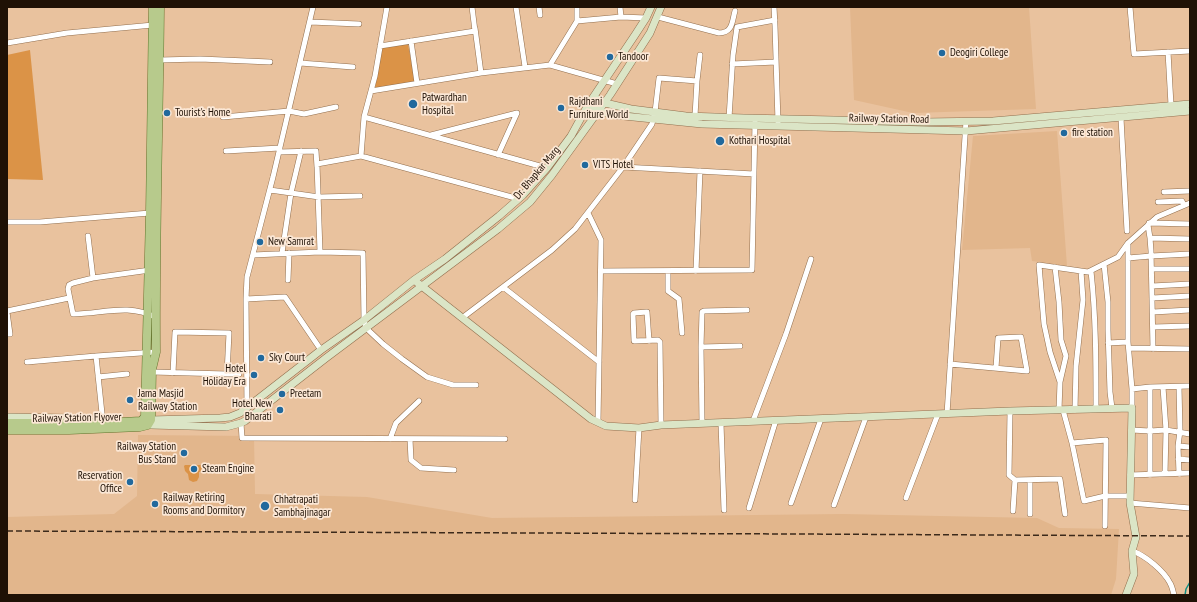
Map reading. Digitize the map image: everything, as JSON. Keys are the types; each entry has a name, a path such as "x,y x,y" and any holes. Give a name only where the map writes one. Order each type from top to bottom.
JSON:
{"main road":[{"path":"146,421 152,372 152,269 156,74 153,7"},
{"path":"156,74 160,60 160,7"},
{"path":"152,269 150,213 155,155"},
{"path":"146,421 152,352"},
{"name":"Railway Station Flyover","path":"7,423 68,427 82,423 146,421"},
{"name":"Railway Station Flyover","path":"7,430 68,427 140,427 146,421"}],"street":[{"path":"247,408 247,277 280,150 313,7"},
{"path":"361,156 364,117 375,76 387,7"},
{"path":"472,7 481,73"},
{"path":"516,7 525,67"},
{"path":"539,7 540,15"},
{"path":"550,64 577,21 577,7"},
{"path":"620,7 621,17"},
{"name":"Dr. Bhapkar Marg","path":"146,421 220,418 235,415 247,408 321,350 364,320 414,280 445,259 499,216 519,199 547,168 570,136 588,105 646,18 651,7"},
{"name":"Dr. Bhapkar Marg","path":"241,424 530,202 552,175 605,103 650,33 662,7"},
{"path":"774,7 778,126"},
{"path":"1130,7 1134,54 1190,51"},
{"path":"658,17 724,33 730,29 736,10"},
{"path":"577,21 621,17 646,18"},
{"path":"729,118 732,64 737,27 775,20"},
{"path":"310,22 359,24"},
{"path":"7,43 67,33 153,25"},
{"path":"380,46 475,31 474,25"},
{"path":"411,41 417,83"},
{"path":"1168,52 1171,105"},
{"path":"695,116 700,55"},
{"path":"160,60 200,59 270,62"},
{"path":"732,64 776,62"},
{"path":"300,63 353,67"},
{"path":"371,91 481,73 550,64 617,84"},
{"path":"462,318 552,250 575,229 623,167 652,124 654,120 659,78 697,81"},
{"name":"Railway Station Road","path":"594,97 605,103 631,109 729,118 778,126 966,131 1190,111"},
{"name":"Railway Station Road","path":"588,105 599,111 614,115 702,124 756,122 777,118 924,122 993,121 1190,104"},
{"path":"223,117 289,111 304,114 336,107"},
{"path":"430,135 517,113 498,154"},
{"path":"364,117 547,168"},
{"path":"1121,118 1127,231"},
{"path":"947,414 966,121"},
{"path":"601,271 752,270 756,122"},
{"path":"226,151 316,151 320,252"},
{"path":"282,253 291,193 301,151"},
{"path":"317,168 317,164 361,156 519,199"},
{"path":"623,167 754,174"},
{"path":"696,271 700,171"},
{"path":"270,190 318,197 360,196"},
{"path":"1164,192 1190,191"},
{"path":"1158,202 1182,201 1184,205"},
{"path":"1060,382 1050,352 1044,324 1039,264 1088,272 1091,271 1118,258 1128,243 1157,217 1190,203"},
{"path":"7,222 40,222 150,213"},
{"path":"588,213 601,240 598,422"},
{"path":"1148,224 1190,224"},
{"path":"1148,224 1152,269 1153,349"},
{"path":"88,236 93,278"},
{"path":"1150,238 1190,239"},
{"path":"1126,595 1134,574 1132,550 1136,537 1130,500 1132,389 1128,342 1128,243"},
{"path":"253,255 320,252 363,253 364,320 366,328 397,355 427,377 453,385 476,385"},
{"path":"288,280 289,253"},
{"path":"1128,258 1190,254"},
{"path":"753,421 786,334 811,259"},
{"path":"1104,264 1108,302 1108,343 1112,408"},
{"path":"1055,267 1061,340 1066,356 1060,382 1061,410 1072,443 1084,501 1105,496 1190,508"},
{"path":"152,269 73,282 69,285 68,289 72,314 74,315 133,309 152,315"},
{"path":"1152,269 1190,269"},
{"path":"668,271 668,291 680,299 682,333"},
{"path":"1075,410 1076,366 1083,300 1081,271"},
{"path":"1091,271 1095,330 1096,409"},
{"path":"414,280 591,419 606,426 639,428 661,425 702,423 1010,411 1132,408"},
{"path":"1152,286 1190,284"},
{"path":"503,287 599,362"},
{"path":"1152,298 1190,296"},
{"path":"246,298 284,297 321,350"},
{"path":"7,334 10,334 7,312 69,298"},
{"path":"702,423 702,312 747,310"},
{"path":"1153,312 1190,310"},
{"path":"649,341 647,312 634,313 634,341 649,341 658,340 660,342 661,425"},
{"path":"1153,327 1190,326"},
{"path":"173,373 175,332 229,333 227,374"},
{"path":"950,364 1027,371 1021,337 998,338 996,368"},
{"path":"1108,343 1128,342"},
{"path":"701,347 740,346"},
{"path":"1129,348 1190,349"},
{"path":"27,362 152,352"},
{"path":"96,356 102,423"},
{"path":"152,372 239,374"},
{"path":"98,377 127,374"},
{"path":"1132,389 1190,386"},
{"path":"1150,387 1150,474"},
{"path":"1163,387 1166,430 1166,474"},
{"path":"1178,474 1178,446 1180,431 1179,387"},
{"path":"390,439 396,423 419,401"},
{"path":"1010,411 1009,475 1015,480 1060,479 1064,514"},
{"path":"906,498 938,414"},
{"path":"7,417 69,418 82,423"},
{"path":"834,505 866,417"},
{"path":"791,503 821,419"},
{"path":"749,508 776,420"},
{"path":"146,421 220,427 241,424 242,438 505,439"},
{"path":"721,423 724,510"},
{"path":"635,500 639,428"},
{"path":"1131,430 1166,430 1180,431 1190,434"},
{"path":"410,439 411,460 422,468 454,470"},
{"path":"1072,443 1106,440 1105,526"},
{"path":"1178,446 1190,447"},
{"path":"1178,459 1190,460"},
{"path":"1130,475 1190,473"},
{"path":"1013,511 1015,480"},
{"path":"1030,480 1030,514"},
{"path":"1132,550 1139,553 1159,570 1171,583 1174,595"}],"shaded area":[{"name":"Deogiri College","path":"850,7 1029,7 1036,109 913,113 854,100"},
{"path":"408,44 415,82 375,88 382,48"},
{"path":"30,50 43,180 7,179 7,55"},
{"path":"1057,131 1067,266 1032,261 1030,248 962,250 973,136"},
{"path":"138,435 254,436 255,494 367,497 492,518 843,514 1037,518 1059,528 1119,529 1116,579 1111,595 7,595 7,517 114,514 137,496"},
{"path":"185,465 204,465 204,471 199,472 197,481 193,482 189,480 188,474 185,471"}],"waterway":[{"path":"1185,595 1186,589 1190,582"}],"railway":[{"path":"7,531 1190,536"}],"place":[{"name":"Deogiri College","path":"942,53"},
{"name":"Tandoor","path":"610,57"},
{"name":"Patwardhan Hospital","path":"413,104"},
{"name":"Rajdhani Furniture World","path":"561,108"},
{"name":"Tourist's Home","path":"167,113"},
{"name":"fire station","path":"1064,133"},
{"name":"Kothari Hospital","path":"720,141"},
{"name":"VITS Hotel","path":"585,165"},
{"name":"New Samrat","path":"260,242"},
{"name":"Sky Court","path":"261,358"},
{"name":"Hotel Holiday Era","path":"254,375"},
{"name":"Preetam","path":"282,394"},
{"name":"Jama Masjid Railway Station","path":"130,400"},
{"name":"Hotel New Bharati","path":"280,410"},
{"name":"Railway Station Bus Stand","path":"184,453"},
{"name":"Steam Engine","path":"194,469"},
{"name":"Reservation Office","path":"130,482"},
{"name":"Railway Retiring Rooms and Dormitory","path":"155,504"},
{"name":"Chhatrapati Sambhajinagar","path":"265,506"}]}
